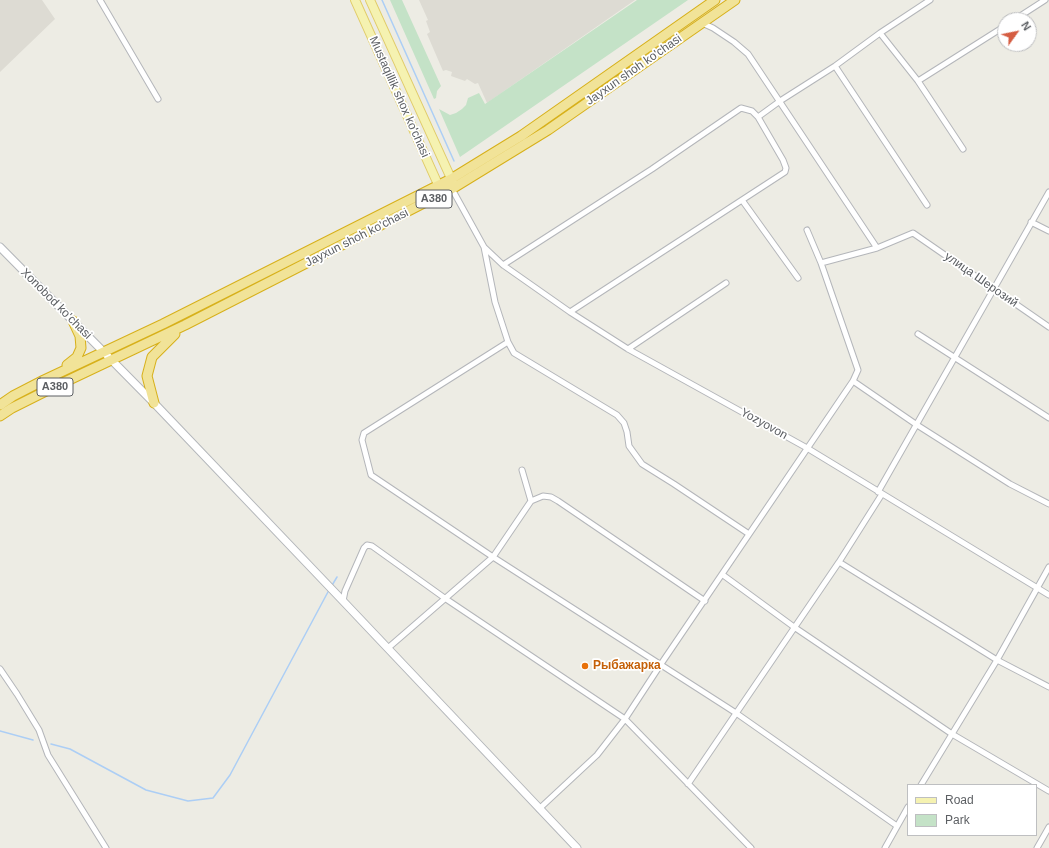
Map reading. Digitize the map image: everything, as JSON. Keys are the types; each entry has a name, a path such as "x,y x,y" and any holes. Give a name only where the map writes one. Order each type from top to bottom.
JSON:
{"highway":[{"name":"Jayxun shoh ko'chasi","path":"0,416 12,408 185,325 443,194 453,185 521,136 715,0"},
{"name":"Jayxun shoh ko'chasi","path":"0,405 13,396 44,380 163,324 438,185 453,185 548,130 735,0"},
{"path":"44,380 77,357 81,348 80,336 73,321"},
{"path":"154,403 147,376 152,357 165,342 185,325"}],"main road":[{"name":"Mustaqillik shox ko'chasi","path":"355,0 443,194"},
{"name":"Mustaqillik shox ko'chasi","path":"370,0 453,185"},
{"name":"Xonobod ko'chasi","path":"0,247 154,403 344,601 577,848"}],"street":[{"path":"100,0 158,99"},
{"path":"758,117 835,66 880,32 930,0"},
{"path":"1026,12 1045,0"},
{"path":"702,23 713,28 734,42 748,54 877,248 821,263"},
{"path":"918,81 997,31"},
{"path":"880,32 918,81 963,149"},
{"path":"835,66 927,205"},
{"path":"503,265 652,169 741,108 752,111 758,117 783,160 786,168 785,172 570,312"},
{"path":"453,185 478,238 484,247 495,302 508,342 514,353 617,416 624,423 629,446 642,464 749,534"},
{"path":"688,784 839,562 880,493 954,358 1049,192"},
{"path":"742,200 798,278"},
{"path":"1031,222 1049,231"},
{"path":"539,808 597,755 625,719 853,381 858,370 857,366 821,263 807,230"},
{"name":"улица Шерозий","path":"877,248 912,233 1049,327"},
{"name":"Yozyovon","path":"484,247 503,265 570,312 628,349 807,448 1049,595"},
{"path":"628,349 726,282"},
{"path":"918,334 1049,418"},
{"path":"508,342 364,433 362,440 371,475 493,557 736,713 898,826"},
{"path":"853,381 1010,484 1049,504"},
{"path":"522,470 531,501"},
{"path":"388,648 493,557 531,501 543,496 552,497 705,601"},
{"path":"344,601 348,584 364,548 367,545 372,546 446,599 625,719 751,848"},
{"path":"839,562 997,660 1049,686"},
{"path":"922,784 997,660 1049,567"},
{"path":"723,575 794,627 952,734 1049,791"},
{"path":"0,668 39,730 48,755 106,848"},
{"path":"885,848 907,809"},
{"path":"1037,848 1049,827"}],"shaded area":[{"path":"0,0 42,0 55,19 0,72"},
{"path":"419,0 635,0 487,103 478,83 475,84 467,79 465,81 451,76 452,72 446,70 443,71 427,34 430,32 426,21 428,20"}],"green space":[{"path":"390,0 402,0 441,86 437,91 436,98 434,99"},
{"path":"637,0 688,0 460,157 439,109 450,115 456,113 466,105 468,98 479,93 485,104"}],"waterway":[{"path":"382,0 454,161"},
{"path":"331,587 337,577"},
{"path":"51,744 70,749 146,790 188,801 213,798 230,775 329,590"},
{"path":"0,731 33,740"}],"place":[{"name":"Рыбажарка","path":"585,666"}]}
